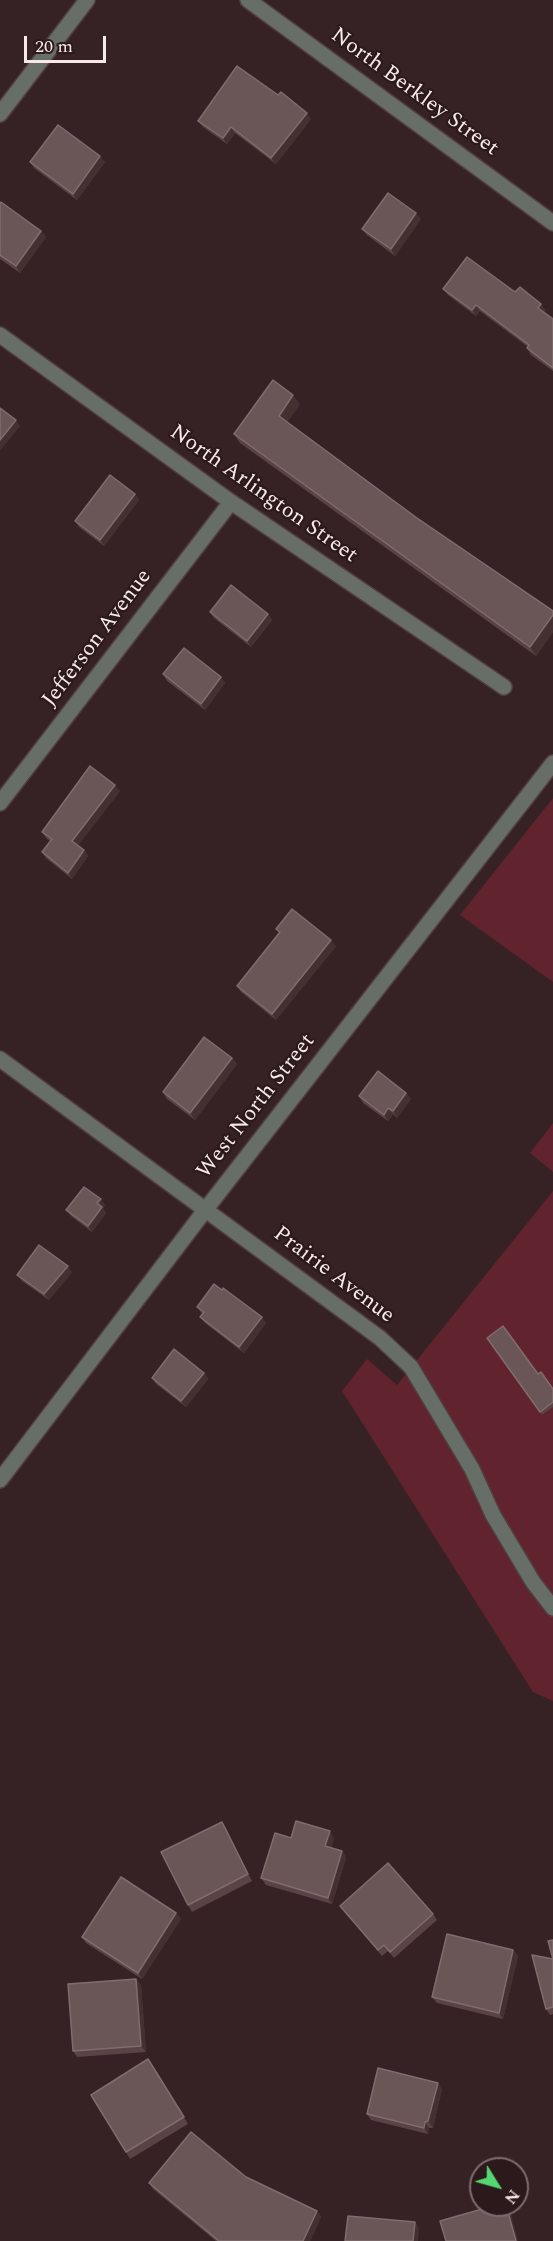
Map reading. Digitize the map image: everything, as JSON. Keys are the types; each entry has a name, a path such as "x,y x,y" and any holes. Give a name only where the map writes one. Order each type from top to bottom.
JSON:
{"street":[{"path":"0,114 87,0"},
{"name":"North Berkley Street","path":"248,0 553,223"},
{"name":"North Arlington Street","path":"0,335 231,502 504,687"},
{"name":"Jefferson Avenue","path":"0,803 231,502"},
{"name":"West North Street","path":"0,1480 206,1209 553,763"},
{"name":"Prairie Avenue","path":"0,1059 380,1338 411,1366 472,1469 493,1515 533,1582 553,1608"}],"shaded area":[{"path":"553,798 553,982 460,915"},
{"path":"553,1123 553,1172 530,1153"},
{"path":"553,1191 553,1701 533,1692 342,1391 367,1359 397,1385"}],"building":[{"path":"237,66 278,95 281,92 307,113 271,158 231,127 223,138 198,121"},
{"path":"58,125 100,156 73,194 30,162"},
{"path":"388,193 416,213 391,249 362,229"},
{"path":"1,202 41,231 16,266 0,255"},
{"path":"467,257 515,292 520,287 541,304 538,308 553,319 553,368 527,348 529,345 476,305 472,310 443,289"},
{"path":"273,380 293,395 279,416 417,518 553,611 553,615 530,647 234,434"},
{"path":"0,408 16,420 0,440"},
{"path":"110,475 135,494 100,540 75,521"},
{"path":"231,585 268,614 247,641 210,612"},
{"path":"184,648 221,677 201,704 163,674"},
{"path":"90,766 115,785 72,841 84,850 68,873 42,852 52,839 42,832"},
{"path":"292,909 331,940 272,1014 237,986 280,932 276,929"},
{"path":"204,1037 232,1058 190,1113 163,1092"},
{"path":"378,1071 406,1093 393,1111 388,1108 384,1115 359,1096"},
{"path":"84,1187 101,1199 97,1203 102,1207 88,1226 66,1210"},
{"path":"39,1245 68,1266 44,1294 17,1275"},
{"path":"214,1284 222,1290 223,1288 262,1317 239,1347 200,1317 204,1312 197,1307"},
{"path":"503,1326 538,1374 541,1372 553,1389 553,1402 540,1412 487,1338"},
{"path":"174,1349 204,1373 181,1401 152,1378"},
{"path":"296,1821 330,1831 325,1846 342,1851 328,1898 261,1878 275,1833 291,1838"},
{"path":"222,1822 248,1874 188,1905 161,1852"},
{"path":"388,1863 433,1914 390,1952 384,1945 378,1950 340,1906"},
{"path":"121,1877 176,1913 138,1973 82,1937"},
{"path":"447,1934 513,1950 499,2013 432,1997"},
{"path":"553,1940 553,1959 548,1941"},
{"path":"532,1955 553,1959 553,2007 546,2009"},
{"path":"136,1979 141,2046 73,2051 68,1984"},
{"path":"148,2059 184,2117 126,2152 91,2095"},
{"path":"378,2068 438,2083 424,2128 367,2114"},
{"path":"191,2132 246,2177 317,2211 303,2241 219,2241 149,2183"},
{"path":"469,2213 469,2217 509,2217 516,2241 446,2241 440,2221"},
{"path":"348,2216 415,2222 413,2241 345,2241"}]}
